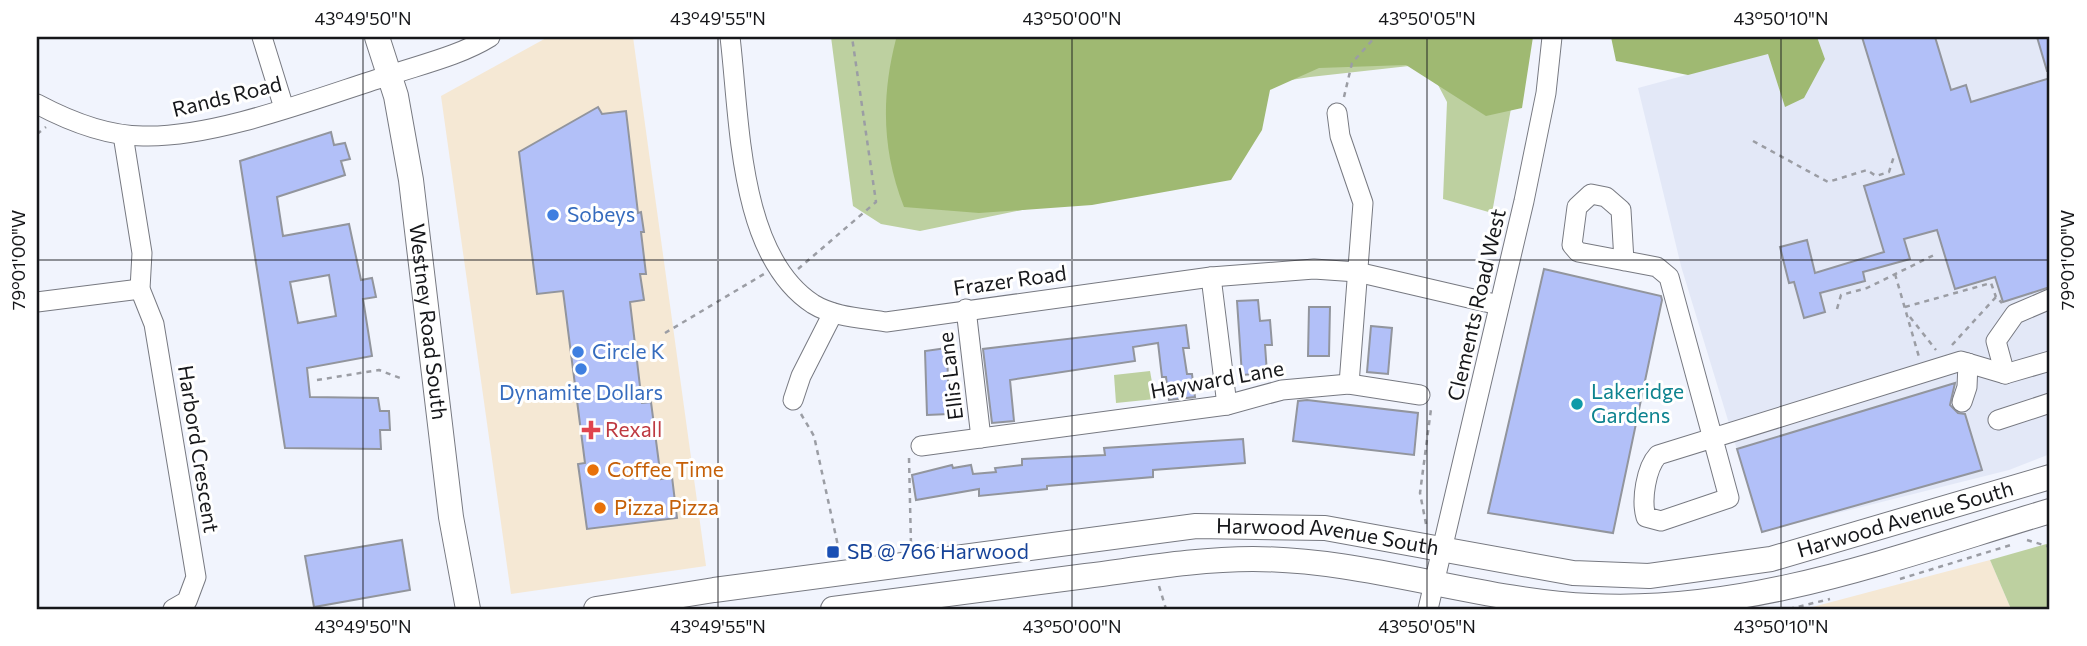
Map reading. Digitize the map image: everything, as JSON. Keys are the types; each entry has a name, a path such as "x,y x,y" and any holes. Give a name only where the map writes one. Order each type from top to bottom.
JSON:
{"main road":[{"name":"Westney Road South","path":"377,37 396,96 411,180 451,517 468,609"},
{"name":"Harwood Avenue South","path":"596,609 714,590 1196,526 1325,528 1573,573 1649,576 1771,559 2050,477"},
{"name":"Harwood Avenue South","path":"833,609 1190,562 1252,559 1315,562 1523,598 1589,606 1734,605 2050,511"}],"street":[{"path":"262,37 284,108"},
{"name":"Rands Road","path":"37,104 80,123 123,135 181,135 284,108 388,75 488,37"},
{"name":"Frazer Road","path":"730,37 756,227 781,273 815,305 833,313 886,322 1211,277 1314,269 1357,272 1499,305"},
{"name":"Clements Road West","path":"1428,609 1546,93 1552,37"},
{"path":"1337,113 1340,136 1363,203 1349,384"},
{"path":"37,302 140,289 142,253 123,135"},
{"path":"1624,261 1657,267 1669,277 1713,438 1729,498 1661,521 1646,517 1644,502 1654,459 1658,454 1713,438 1961,361 2006,374 2050,361"},
{"path":"1211,277 1227,405"},
{"name":"Harbord Crescent","path":"140,289 154,324 196,577 187,601 173,609"},
{"path":"2006,374 1996,341 2015,314 2050,299"},
{"name":"Ellis Lane","path":"966,310 981,438"},
{"path":"793,400 801,376 833,313"},
{"path":"1962,402 1967,387 1968,363"},
{"name":"Hayward Lane","path":"921,446 1227,405 1283,390 1349,384 1424,399"},
{"path":"1998,420 2050,403"},
{"path":"1941,510 1950,541"}],"path":[{"path":"665,333 781,273 876,202 852,37"},
{"path":"1337,113 1349,85 1352,63 1375,37"},
{"path":"1752,141 1828,182 1867,170 1875,176 1889,172 1894,156"},
{"path":"1837,309 1841,295 1867,288 1936,254"},
{"path":"1895,274 1920,362"},
{"path":"1905,307 1991,282 1996,297 2015,314"},
{"path":"1951,346 1996,297"},
{"path":"1908,314 1942,356"},
{"path":"317,380 379,370 400,378"},
{"path":"1424,399 1420,493 1426,524"},
{"path":"793,400 814,436 840,553 839,575"},
{"path":"910,566 909,457 921,446"},
{"path":"2027,540 2050,547"},
{"path":"1159,586 1166,609"}],"shaded area":[{"path":"548,37 633,37 706,566 511,594 441,96"},
{"path":"1817,37 2050,37 2050,454 2009,470 1762,532 1681,266 1638,88 1768,53 1785,106 1825,59"},
{"path":"1990,560 2011,609 1805,609"}],"green space":[{"path":"831,37 904,37 957,51 1025,37 1524,37 1492,213 1443,199 1447,102 1427,64 1310,77 1220,91 1234,166 920,231 881,224 853,206"},
{"path":"1533,37 1522,108 1486,116 1406,65 1319,68 1270,90 1262,130 1231,180 1092,205 979,213 904,207 891,165 886,124 888,82 896,39"},
{"path":"1611,37 1817,37 1825,59 1804,98 1785,107 1768,54 1688,75 1616,61"},
{"path":"1150,371 1155,399 1116,403 1114,375"},
{"path":"2050,543 2050,609 2011,609 1990,560"}],"building":[{"path":"1862,37 1935,37 1951,90 1966,85 1971,102 2050,78 2050,287 2003,302 1995,277 1955,289 1937,230 1904,239 1910,259 1863,272 1865,281 1820,293 1825,312 1804,318 1794,282 1789,283 1780,247 1807,240 1815,273 1884,252 1864,186 1904,174"},
{"path":"2037,37 2050,37 2050,71 2047,71"},
{"path":"598,107 602,114 626,111 638,213 641,212 644,232 641,232 646,274 640,274 644,300 630,302 642,403 651,402 661,479 672,477 677,518 587,529 578,464 585,463 563,291 537,294 519,152"},
{"path":"331,132 334,145 345,143 350,159 341,161 345,175 277,197 283,236 349,224 361,280 372,278 376,297 363,299 372,356 307,368 310,397 378,398 380,411 389,411 390,430 380,430 381,449 285,448 240,161","holes":["329,275 336,316 298,323 290,282"]},
{"name":"Lakeridge Gardens","path":"1544,269 1661,296 1613,533 1488,513"},
{"path":"1258,300 1260,321 1270,320 1272,345 1265,345 1267,373 1242,375 1237,301"},
{"path":"1309,307 1330,307 1329,356 1308,356"},
{"path":"1186,325 1189,348 1183,348 1187,374 1192,374 1195,397 1169,400 1166,377 1162,377 1158,343 1133,347 1135,361 1010,380 1014,421 992,423 983,349"},
{"path":"1371,326 1392,328 1388,374 1367,372"},
{"path":"947,348 949,414 927,415 925,351"},
{"path":"1955,383 1950,405 1958,413 1965,414 1982,470 1762,532 1737,449"},
{"path":"1298,401 1418,413 1414,455 1293,441"},
{"path":"1243,439 1245,463 1153,470 1153,477 1047,486 1047,489 979,496 979,489 916,500 912,475 952,465 953,468 971,465 973,474 996,472 995,468 1022,465 1022,459 1105,455 1104,448"},
{"path":"402,540 410,590 314,607 305,556"}],"place":[{"name":"Sobeys","path":"553,215"},
{"name":"Circle K","path":"578,352"},
{"name":"Dynamite Dollars","path":"581,369"},
{"name":"Lakeridge Gardens","path":"1577,404"},
{"name":"Rexall","path":"591,430"},
{"name":"Coffee Time","path":"593,470"},
{"name":"Pizza Pizza","path":"600,508"},
{"name":"SB @ 766 Harwood","path":"833,552"}]}
